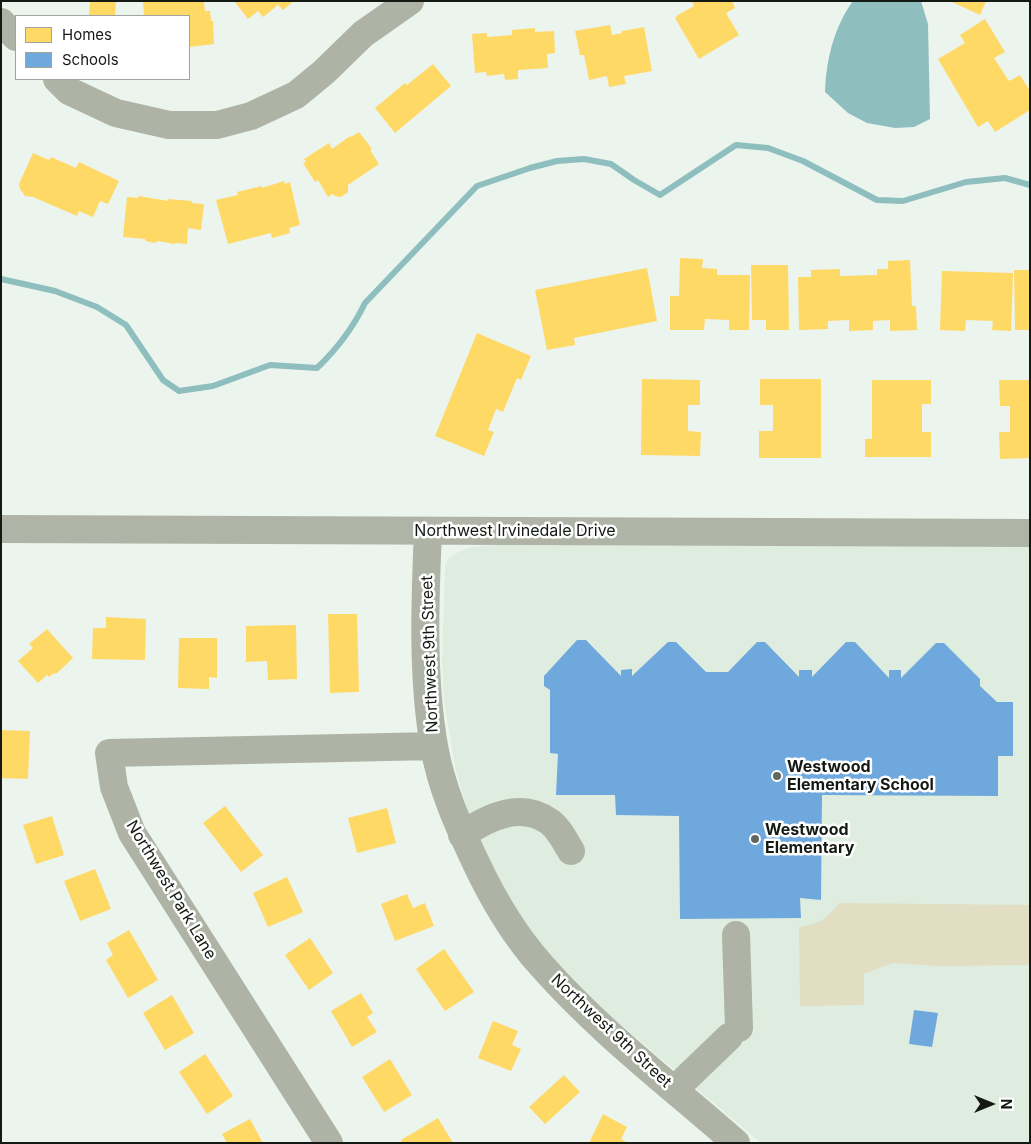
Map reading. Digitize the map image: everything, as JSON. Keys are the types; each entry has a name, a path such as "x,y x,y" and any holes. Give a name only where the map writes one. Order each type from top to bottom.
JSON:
{"main road":[{"name":"Northwest Irvinedale Drive","path":"1,529 1030,533"}],"street":[{"path":"58,80 69,91 116,113 169,125 218,125 251,116 296,95 324,72 363,34 410,1"},
{"path":"1,22 15,36"},
{"name":"Northwest 9th Street","path":"428,531 426,640 429,705 434,746 462,835 488,888 503,913 539,963 575,1002 736,1143"},
{"name":"Northwest Park Lane","path":"329,1143 132,833 114,787 109,753 434,746"},
{"path":"462,835 474,826 500,814 518,812 532,814 550,822 571,851"},
{"path":"675,1089 734,1032 736,936"}],"shaded area":[{"name":"Westwood Elementary","path":"490,545 1030,546 1030,1143 761,1143 600,1007 540,944 509,899 485,852 467,809 455,767 444,700 442,662 445,566 449,557 467,548"},
{"path":"839,903 1030,905 1030,965 938,966 892,963 864,974 864,1005 800,1006 799,927 822,920"}],"water":[{"path":"853,1 921,1 928,24 930,119 914,127 895,128 867,123 848,113 825,92 832,44 846,11"}],"building: Homes":[{"path":"90,1 116,1 115,15 89,15"},
{"path":"143,1 204,2 205,11 210,11 211,21 213,21 214,44 190,47 190,15 144,15"},
{"path":"234,1 294,1 283,10 278,5 263,17 258,11 248,19"},
{"path":"692,1 732,1 735,8 726,13 739,35 699,59 675,18 694,6"},
{"path":"950,1 986,1 980,15"},
{"path":"985,19 1005,52 994,58 1009,81 1020,75 1030,91 1030,110 995,132 988,121 978,127 938,59 965,43 960,35"},
{"path":"610,25 612,35 644,27 652,71 624,76 626,84 609,87 607,76 589,80 584,55 580,55 575,31"},
{"path":"535,28 535,32 554,31 555,53 547,54 548,68 518,70 518,79 505,80 504,74 487,76 486,72 475,73 472,34 487,33 487,37 512,35 512,30"},
{"path":"433,64 451,86 395,133 375,108 405,83 407,85"},
{"path":"359,132 372,149 370,150 379,164 348,185 348,192 341,197 333,194 328,197 318,180 315,182 303,163 306,162 304,159 329,143 332,149"},
{"path":"33,153 49,160 51,157 76,168 79,162 119,181 108,204 100,201 93,217 79,211 77,216 33,197 25,196 19,184"},
{"path":"284,181 285,184 290,182 300,225 289,228 290,233 272,238 271,233 228,244 216,200 238,195 237,192 262,186 262,188"},
{"path":"139,196 168,201 168,199 192,201 192,203 204,204 201,230 188,228 187,244 158,241 155,243 145,239 123,237 127,197 138,198"},
{"path":"680,258 703,259 702,268 717,269 717,275 750,275 749,330 729,330 729,320 705,319 704,330 670,330 670,296 679,296"},
{"path":"910,260 912,306 916,306 917,330 890,331 890,320 873,321 873,330 849,331 849,320 828,321 828,329 799,330 798,277 811,277 811,270 840,269 840,276 877,275 877,269 888,269 888,261"},
{"path":"751,265 788,265 789,330 766,330 766,320 752,320"},
{"path":"647,268 657,321 574,338 575,345 547,350 535,290"},
{"path":"1014,270 1030,270 1030,330 1015,330"},
{"path":"942,271 1013,273 1011,331 992,330 993,321 966,320 965,331 940,330"},
{"path":"477,333 531,356 521,380 517,378 503,412 496,409 488,430 494,432 484,456 435,436"},
{"path":"642,379 700,380 700,405 688,405 688,431 701,432 700,456 641,455"},
{"path":"760,379 821,379 821,458 759,458 759,431 773,431 773,405 760,405"},
{"path":"872,380 931,380 931,404 922,404 922,432 931,432 931,457 865,457 865,439 872,439"},
{"path":"999,380 1030,380 1030,458 1000,459 999,432 1010,432 1010,406 1000,406"},
{"path":"328,614 357,614 359,692 330,693"},
{"path":"106,617 146,619 145,660 92,659 93,628 106,628"},
{"path":"296,625 297,679 268,680 267,661 246,662 246,626"},
{"path":"47,629 73,658 56,674 54,673 49,677 47,675 38,683 18,661 33,648 29,644"},
{"path":"179,638 217,638 217,678 209,677 209,689 178,688"},
{"path":"1,730 30,731 28,779 1,778"},
{"path":"225,806 263,855 241,872 203,823"},
{"path":"387,808 396,843 357,853 348,818"},
{"path":"52,816 64,855 36,864 23,825"},
{"path":"95,869 111,909 80,921 64,881"},
{"path":"287,877 303,912 268,927 253,893"},
{"path":"407,894 413,908 425,903 434,926 395,941 381,904"},
{"path":"129,930 158,980 128,998 106,960 113,955 107,943"},
{"path":"310,938 333,973 309,990 285,955"},
{"path":"444,949 474,992 445,1011 416,969"},
{"path":"361,993 373,1013 367,1017 377,1032 352,1047 331,1011"},
{"path":"172,995 194,1033 165,1050 143,1013"},
{"path":"493,1021 518,1031 512,1045 521,1049 511,1071 478,1058"},
{"path":"205,1054 233,1096 207,1114 179,1072"},
{"path":"390,1059 412,1095 384,1112 362,1077"},
{"path":"564,1075 580,1092 545,1124 529,1107"},
{"path":"603,1114 627,1127 621,1139 628,1143 589,1143"},
{"path":"438,1118 453,1143 402,1143 401,1140"},
{"path":"250,1119 263,1143 227,1143 222,1134"}],"building: Schools":[{"name":"Westwood Elementary School","path":"577,640 586,640 621,676 621,670 632,669 632,676 668,642 676,642 706,672 728,672 757,642 765,642 799,677 799,670 812,670 812,677 846,642 855,642 889,678 889,670 901,670 901,678 936,643 944,643 980,679 980,686 997,702 1013,702 1013,756 998,756 998,796 822,795 821,900 800,898 801,918 680,919 679,816 616,815 615,795 556,795 558,754 550,753 550,690 544,686 544,676"},
{"path":"914,1010 938,1013 932,1047 909,1044"}],"waterway":[{"path":"1,279 55,291 97,307 126,325 163,380 179,391 213,386 270,365 317,368 344,338 365,303 477,186 557,161 584,159 611,164 660,195 736,145 768,148 803,161 877,200 903,201 966,182 1005,178 1030,185"}],"place":[{"name":"Westwood Elementary School","path":"777,776"},
{"name":"Westwood Elementary","path":"755,839"}]}
